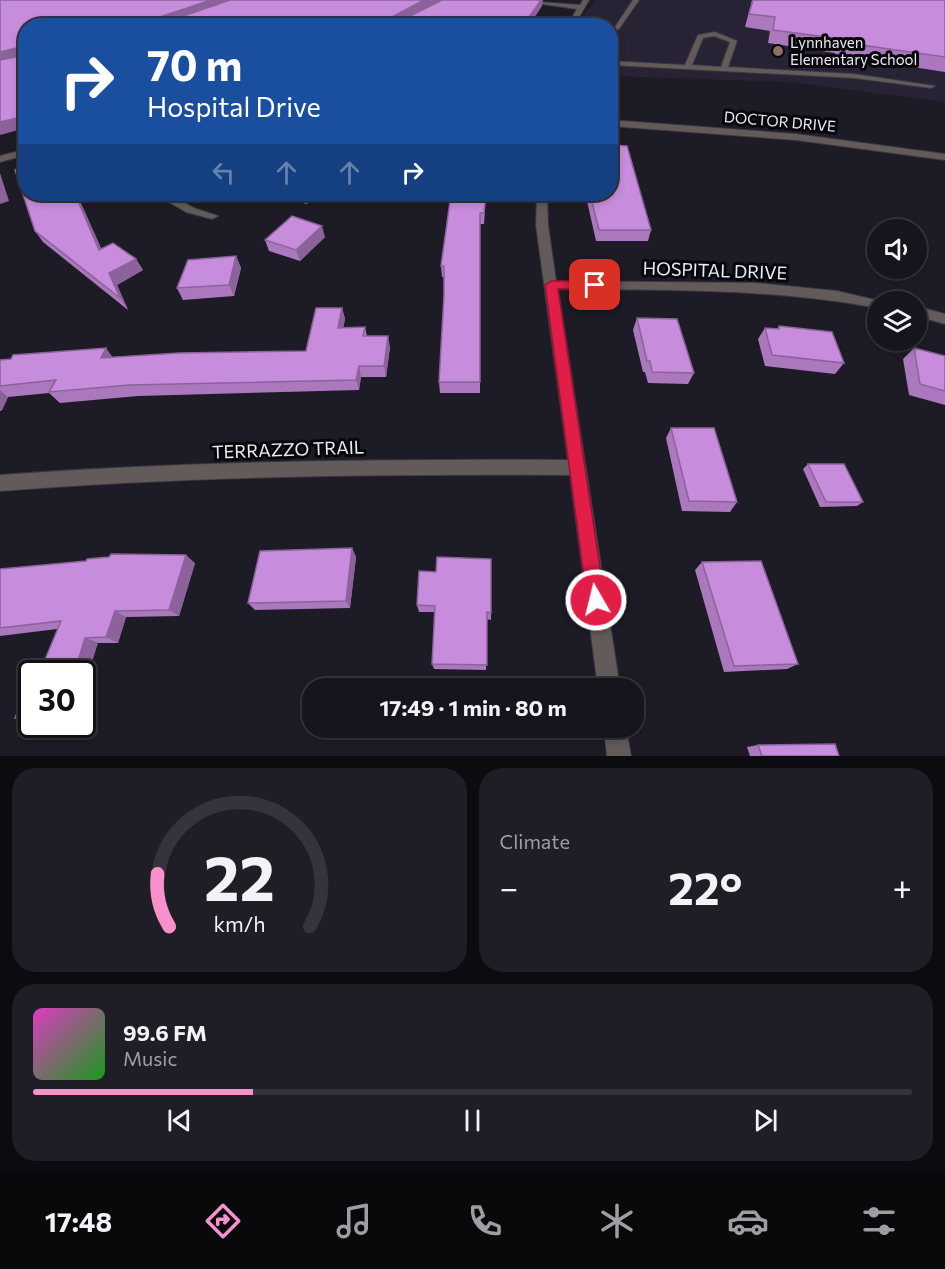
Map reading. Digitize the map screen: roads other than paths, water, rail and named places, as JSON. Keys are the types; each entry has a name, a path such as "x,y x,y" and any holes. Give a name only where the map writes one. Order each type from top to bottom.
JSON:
{"street":[{"path":"517,0 580,7"},
{"path":"574,18 586,0"},
{"name":"DOCTOR DRIVE","path":"618,124 796,137 945,158"},
{"path":"0,159 18,154"},
{"path":"173,201 190,210 212,216"},
{"path":"542,201 542,225 608,678"},
{"name":"HOSPITAL DRIVE","path":"551,285 747,286 808,291 867,301"},
{"path":"927,314 945,319"},
{"name":"TERRAZZO TRAIL","path":"0,483 79,476 359,466 577,468"},
{"path":"616,738 619,756"}],"lane":[{"path":"618,26 636,0"},
{"path":"688,67 700,36 715,34 734,41 724,69"},
{"path":"618,63 854,76 931,86"}],"place":[{"name":"Lynnhaven Elementary School","path":"778,51"}]}
